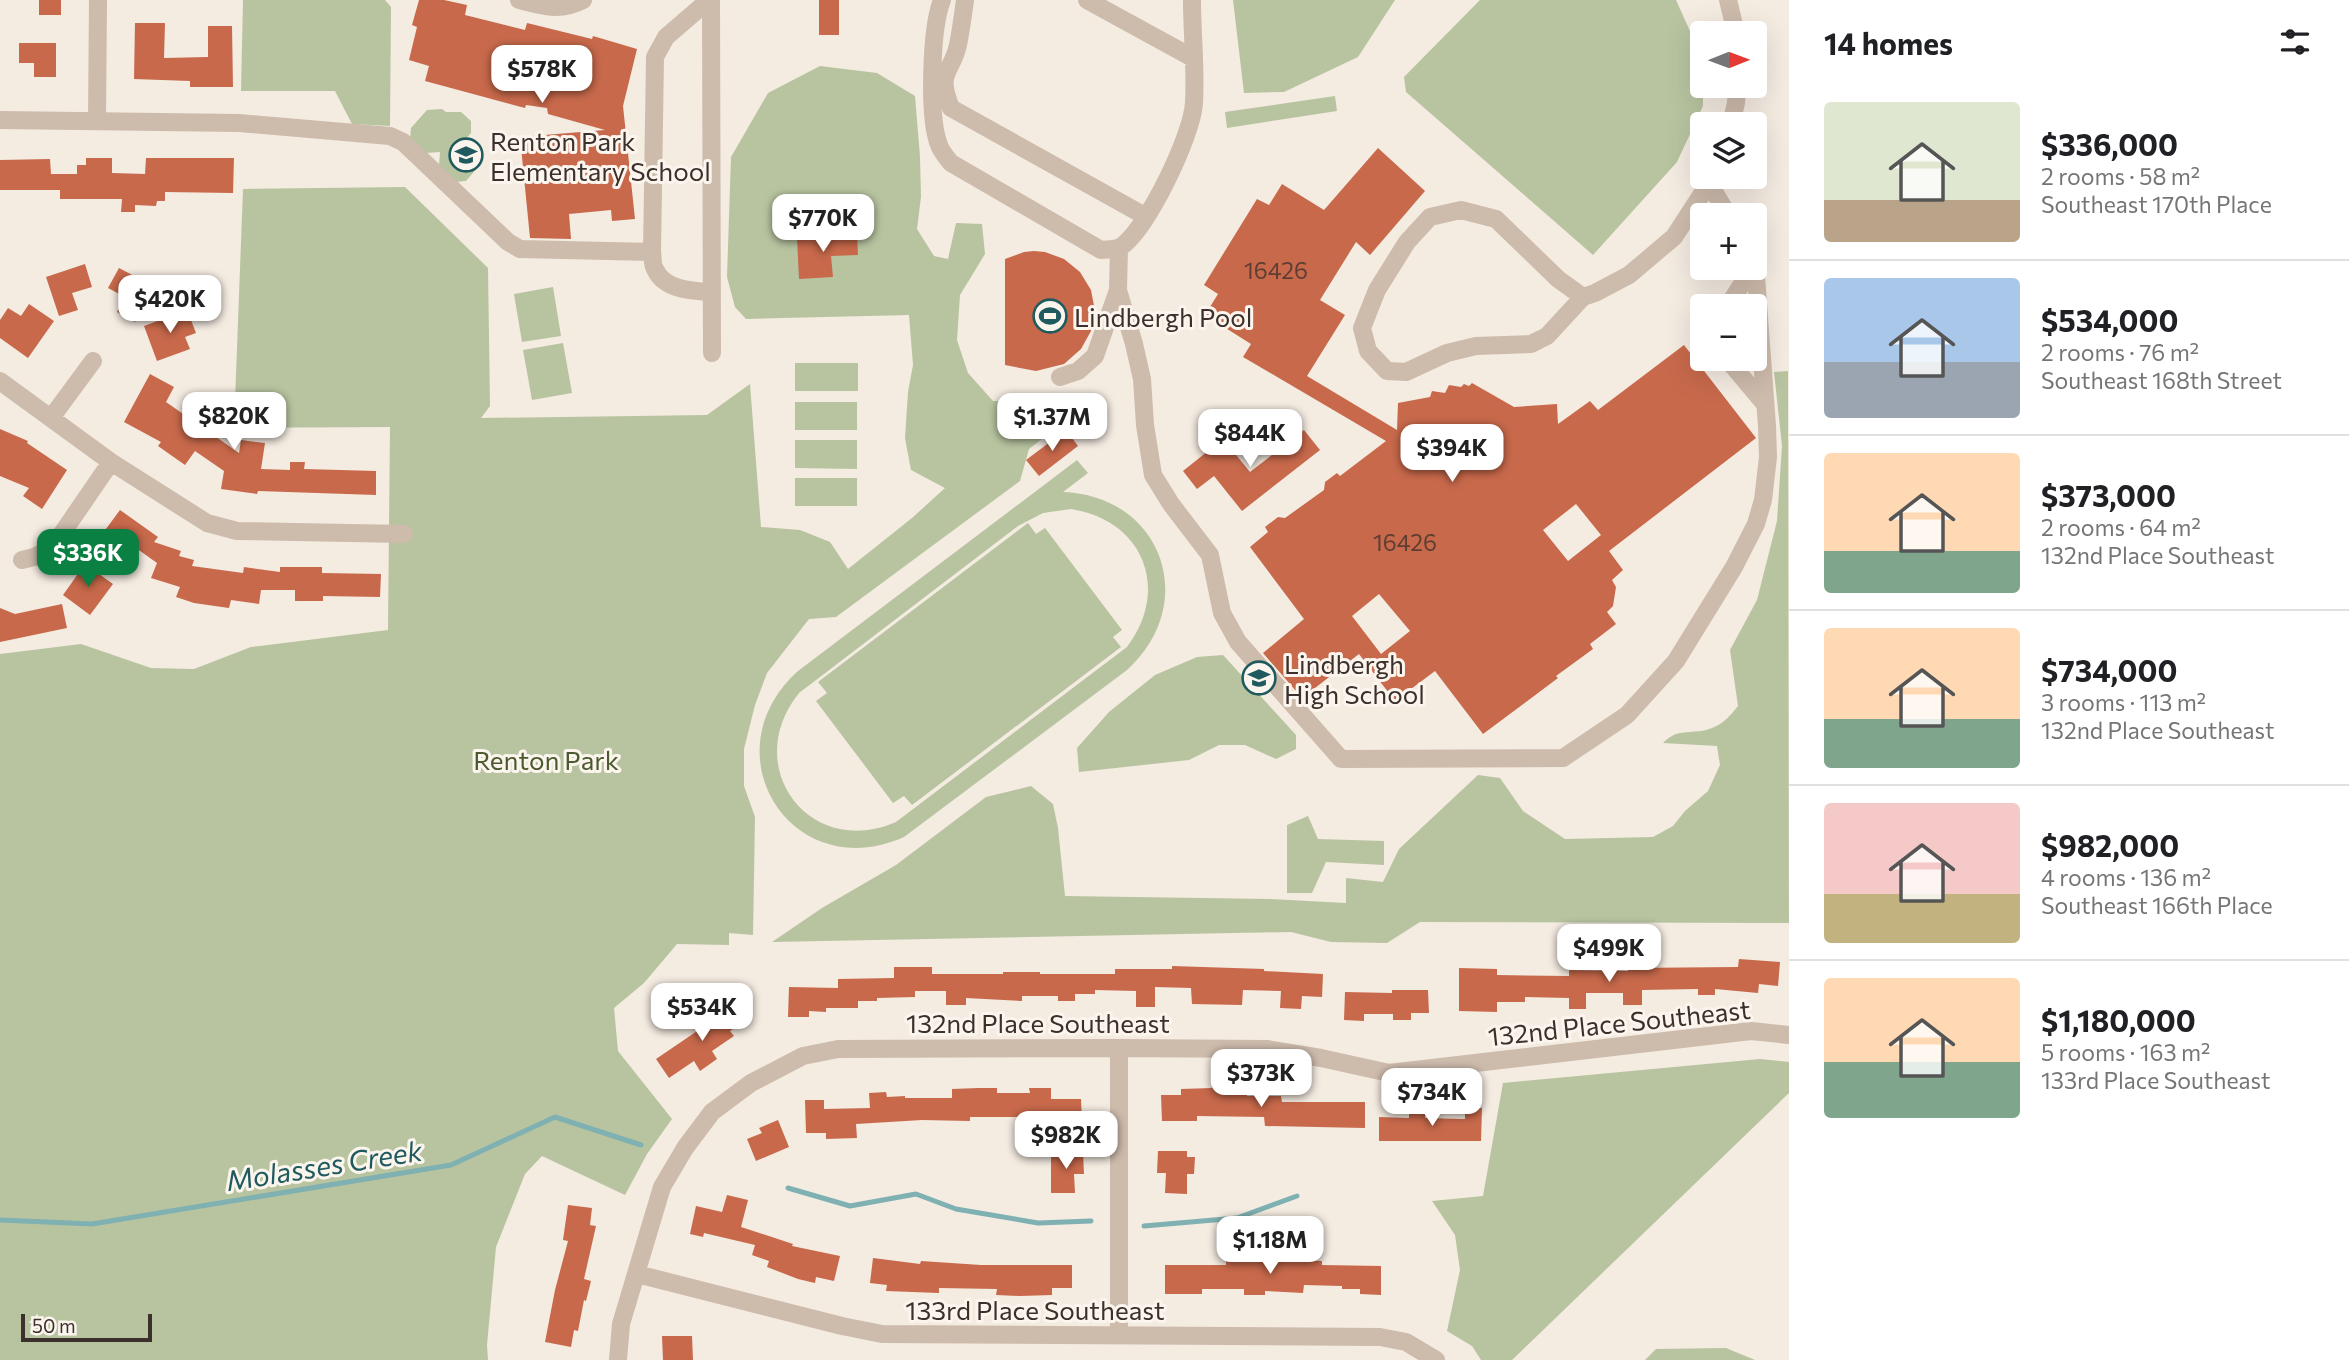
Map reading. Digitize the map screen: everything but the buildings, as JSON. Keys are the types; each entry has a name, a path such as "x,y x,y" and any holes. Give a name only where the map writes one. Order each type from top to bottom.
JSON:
{"street":[{"path":"97,121 98,0"},
{"path":"519,0 555,9 570,7 583,0"},
{"path":"710,0 666,37 655,57 652,252 654,269 663,279 683,289 712,292"},
{"path":"710,0 712,353"},
{"path":"965,0 957,48 944,76 945,94 951,108 1145,216"},
{"path":"1087,0 1193,58"},
{"path":"941,2 931,100 939,146 951,163 1101,250 1119,248 1135,234 1164,185 1186,137 1194,105 1192,0"},
{"path":"1728,0 1733,21"},
{"path":"941,2 945,31 957,48"},
{"path":"0,120 239,123 390,136 403,142 508,242 520,249 652,252"},
{"path":"1583,298 1558,279 1496,219 1461,210 1430,217 1407,242 1377,290 1362,328 1368,351 1387,371 1406,372 1447,353 1476,346 1531,344 1547,335 1583,298 1629,275 1674,237 1706,189"},
{"path":"1060,377 1078,371 1096,356 1118,290 1119,248"},
{"path":"1118,290 1142,379 1145,425 1153,475 1171,504 1210,555 1222,614 1238,642 1342,759 1563,758 1627,715 1676,661 1734,567 1756,524 1763,500 1768,457 1756,280"},
{"path":"51,418 93,361"},
{"path":"1737,371 1764,403"},
{"path":"0,381 111,462 207,523 237,531 404,534"},
{"path":"22,560 52,548 111,462"},
{"name":"132nd Place Southeast","path":"618,1360 621,1324 662,1188 685,1148 712,1112 751,1083 803,1056 838,1049 1267,1049 1389,1073 1751,1031 1789,1035"},
{"path":"1119,1048 1119,1335"},
{"name":"133rd Place Southeast","path":"636,1274 882,1334 1380,1337 1406,1342 1436,1360"}],"green space":[{"path":"243,0 385,0 391,7 390,126 352,124 335,91 241,91"},
{"path":"1233,0 1395,0 1358,57 1284,92 1244,93"},
{"path":"1480,0 1676,0 1690,31 1690,98 1703,98 1703,106 1700,112 1690,112 1690,134 1677,162 1593,255 1406,92 1404,77"},
{"name":"Renton Park","path":"820,66 877,73 915,96 921,197 917,229 934,256 948,259 956,223 982,224 985,254 960,295 957,340 968,373 993,401 1039,402 1061,424 1029,449 1020,481 836,617 809,619 767,673 755,705 744,749 744,786 755,817 753,935 729,933 729,945 677,944 644,983 614,1008 618,1051 672,1119 647,1154 625,1195 542,1156 525,1174 496,1247 488,1360 0,1360 0,654 81,644 151,668 194,669 251,647 388,630 390,427 234,428 243,189 405,187 488,268 490,406 481,418 707,415 750,384 761,527 800,530 830,542 848,569 945,488 911,470 905,438 913,365 909,315 746,319 735,307 727,277 731,157 768,93"},
{"path":"1335,96 1337,111 1227,128 1225,112"},
{"path":"442,109 446,112 461,112 471,121 471,133 463,142 478,158 478,167 466,181 455,182 439,166 440,152 425,153 410,139 411,128 427,110"},
{"path":"553,287 561,336 522,342 514,294"},
{"path":"563,343 572,393 532,400 523,350"},
{"path":"795,363 858,363 858,391 795,391"},
{"path":"1788,371 1789,923 1420,922 1387,943 1331,942 1291,932 772,942 822,908 896,865 986,797 1031,786 1053,804 1065,896 1270,899 1346,903 1346,878 1383,882 1399,849 1478,775 1500,778 1523,811 1565,839 1653,837 1673,826 1685,811 1708,791 1720,765 1717,746 1663,743 1681,733 1716,726 1738,706 1730,650 1757,600 1777,521 1782,446 1774,372"},
{"path":"795,402 857,402 857,430 795,430"},
{"path":"795,440 857,440 857,469 795,468"},
{"path":"1077,460 1088,473 1063,492 1097,498 1125,512 1146,533 1160,558 1165,586 1162,615 1149,644 1127,670 904,837 864,848 827,844 797,828 775,804 762,773 760,739 772,704 798,671","holes":["1071,509 1096,516 1116,527 1132,542 1142,560 1148,581 1147,603 1140,625 1127,647 896,822 864,830 836,828 812,817 793,799 781,776 777,749 783,721 799,693 1018,526 1043,513"]},
{"path":"795,478 857,478 857,506 795,506"},
{"path":"1028,523 1036,534 1045,528 1122,630 1113,637 1121,647 912,805 904,796 893,803 816,701 827,693 818,682"},
{"path":"1223,655 1296,735 1296,749 1276,759 1245,745 1219,745 1189,760 1079,772 1077,748 1109,712 1155,675 1197,657"},
{"path":"1308,816 1318,839 1384,841 1384,865 1326,862 1312,893 1287,893 1287,825"},
{"path":"1760,1059 1789,1062 1789,1093 1512,1360 1481,1360 1472,1346 1447,1331 1460,1270 1455,1235 1432,1201 1483,1196 1503,1083"},
{"path":"1726,1348 1755,1360 1645,1360 1656,1349"}],"waterway":[{"name":"Molasses Creek","path":"0,1220 92,1224 451,1165 555,1117 641,1145"},
{"name":"Molasses Creek","path":"788,1188 850,1206 916,1194 956,1209 1038,1223 1091,1221"},
{"name":"Molasses Creek","path":"1144,1226 1237,1218 1297,1196"}],"place":[{"name":"Renton Park Elementary School","path":"466,155"},
{"name":"Lindbergh Pool","path":"1050,316"},
{"name":"Lindbergh High School","path":"1259,678"}]}
